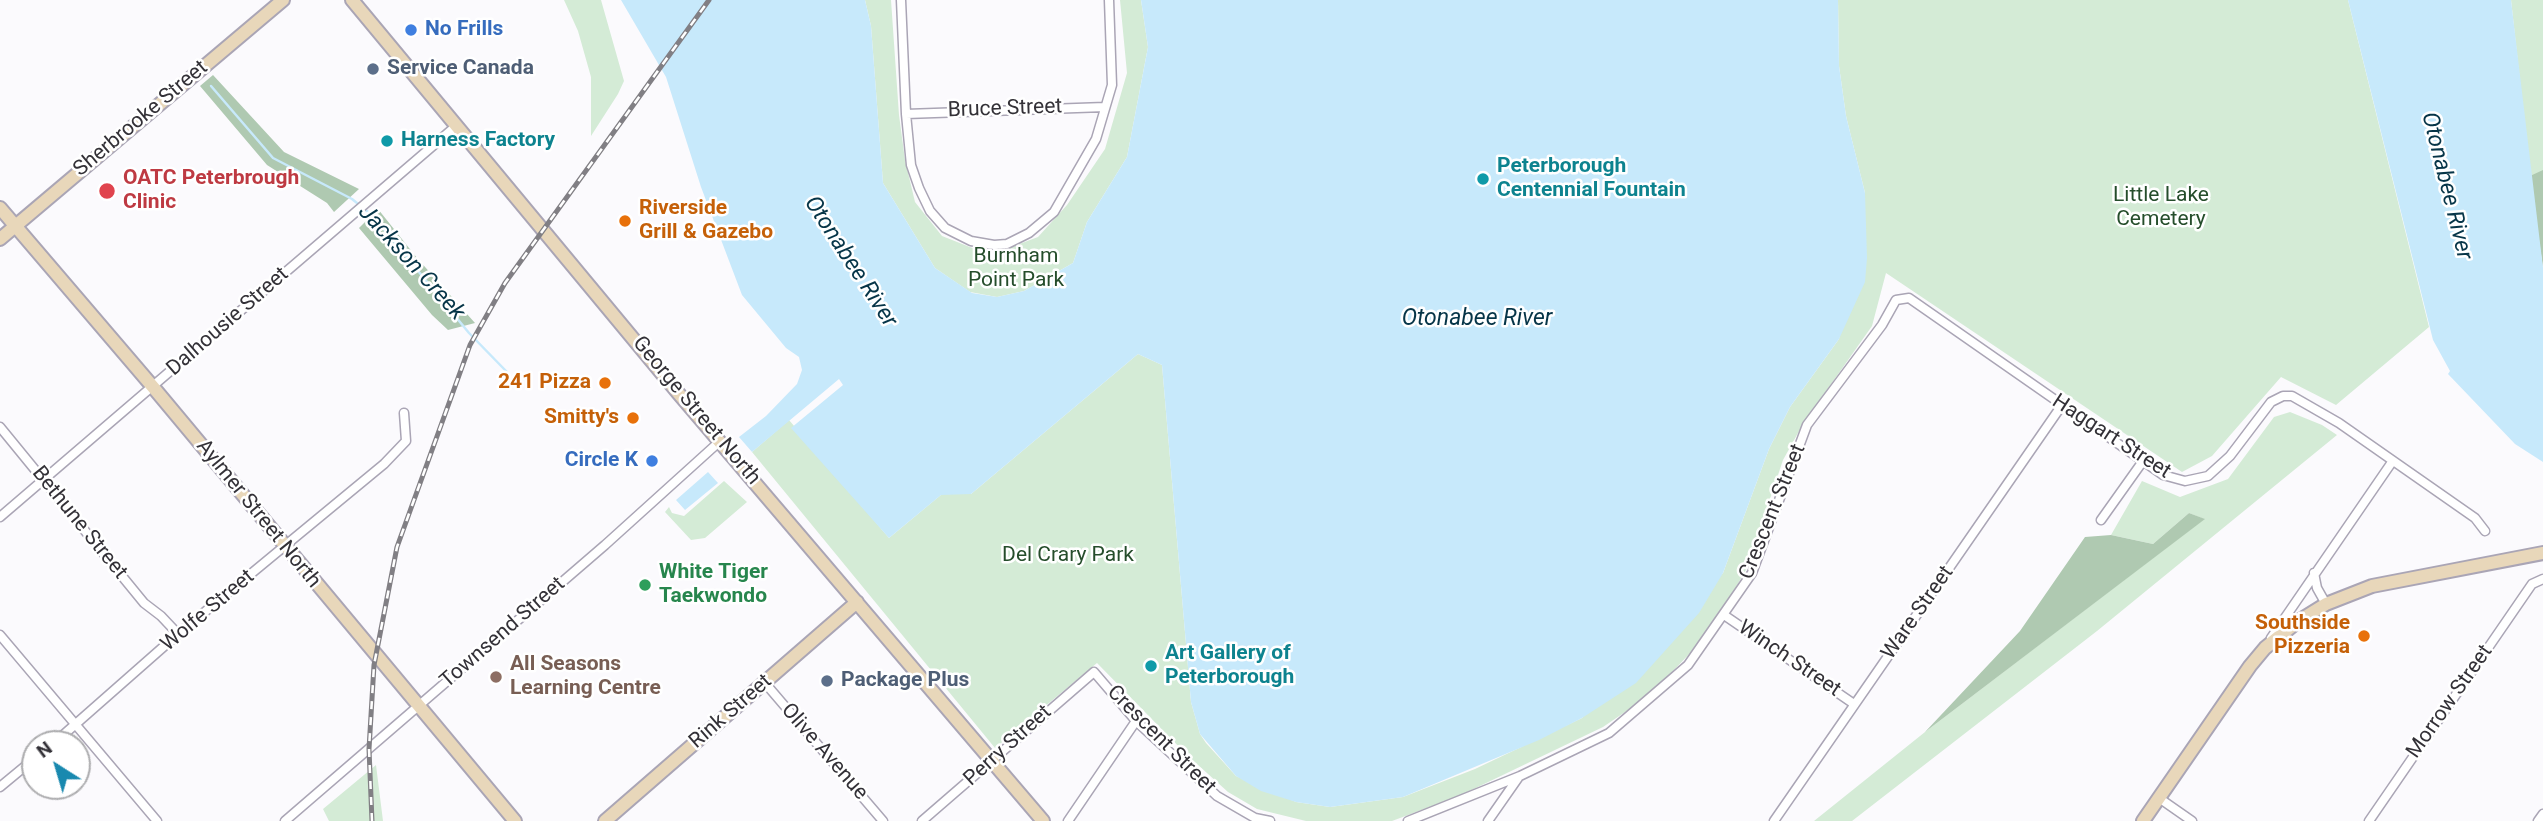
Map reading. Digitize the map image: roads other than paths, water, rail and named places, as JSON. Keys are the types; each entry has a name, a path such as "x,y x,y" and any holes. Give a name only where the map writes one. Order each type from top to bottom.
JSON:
{"main road":[{"name":"Sherbrooke Street","path":"0,239 283,0"},
{"name":"George Street North","path":"352,0 719,442 1042,821"},
{"name":"Aylmer Street North","path":"0,208 515,821"},
{"path":"2143,821 2233,688 2265,648 2297,622 2326,604 2372,586 2543,553"},
{"name":"Rink Street","path":"605,821 857,602"}],"street":[{"path":"901,0 911,165 930,211 954,235 994,245 1007,244 1029,233 1054,212 1096,139 1112,85 1109,0"},
{"name":"Bruce Street","path":"906,114 1105,107"},
{"name":"Dalhousie Street","path":"0,517 456,126"},
{"name":"Haggart Street","path":"1896,300 1909,298 2143,461 2174,479 2185,481 2208,476 2230,456 2271,402 2283,396 2305,401 2475,518 2485,531"},
{"name":"Crescent Street","path":"1408,821 1520,776 1609,733 1688,665 1752,572 1807,425 1882,325 1896,300"},
{"name":"Ware Street","path":"1774,821 2062,405"},
{"name":"Wolfe Street","path":"70,730 178,634 384,464 406,441 404,413"},
{"name":"Bethune Street","path":"0,427 144,603 178,634"},
{"name":"Townsend Street","path":"285,821 719,442"},
{"path":"2101,520 2143,461"},
{"path":"2265,648 2392,461"},
{"path":"2314,573 2317,588 2326,604"},
{"name":"Morrow Street","path":"2369,821 2532,584 2543,579"},
{"name":"Winch Street","path":"1724,615 1854,704"},
{"path":"0,635 157,821"},
{"name":"Crescent Street","path":"1094,672 1136,720 1217,796 1255,818 1270,821"},
{"name":"Perry Street","path":"922,821 1094,672"},
{"name":"Olive Avenue","path":"765,683 883,821"},
{"path":"1068,821 1136,720"},
{"path":"0,787 21,770"},
{"path":"1488,821 1520,776"},
{"path":"2159,798 2192,821"},
{"path":"2538,821 2543,814"}],"water":[{"name":"Otonabee River","path":"621,0 865,0 871,26 883,183 935,268 972,293 997,297 1024,291 1073,263 1087,222 1127,157 1148,47 1141,0 1838,0 1839,66 1846,116 1865,193 1865,282 1839,339 1790,407 1769,449 1723,573 1699,613 1636,683 1582,718 1539,740 1403,797 1330,807 1296,802 1261,791 1236,776 1200,734 1191,702 1162,365 1138,354 971,494 941,495 889,538 791,428 843,385 839,379 752,452 739,437 766,416 797,384 802,370 799,357 786,348 742,295 701,187 666,77"},
{"name":"Otonabee River","path":"2348,0 2511,0 2543,268 2543,462 2515,444 2448,374 2450,371 2433,340"},
{"path":"708,472 718,483 685,510 676,500"}],"waterway":[{"name":"Jackson Creek","path":"211,86 273,158 352,199 373,216 469,333 507,372"}],"railway":[{"path":"372,821 369,749 374,665 397,547 470,345 505,283 709,0"}],"place":[{"name":"No Frills","path":"411,30"},
{"name":"Service Canada","path":"373,69"},
{"name":"Harness Factory","path":"387,141"},
{"name":"Peterborough Centennial Fountain","path":"1483,179"},
{"name":"OATC Peterbrough Clinic","path":"107,191"},
{"name":"Riverside Grill & Gazebo","path":"625,221"},
{"name":"241 Pizza","path":"605,383"},
{"name":"Smitty's","path":"633,418"},
{"name":"Circle K","path":"652,461"},
{"name":"White Tiger Taekwondo","path":"645,585"},
{"name":"Southside Pizzeria","path":"2364,636"},
{"name":"Art Gallery of Peterborough","path":"1151,666"},
{"name":"All Seasons Learning Centre","path":"496,677"},
{"name":"Package Plus","path":"827,681"}],"park label":[{"name":"Little Lake Cemetery","path":"2161,208"},
{"name":"Burnham Point Park","path":"1016,269"},
{"name":"Del Crary Park","path":"1068,556"}]}
